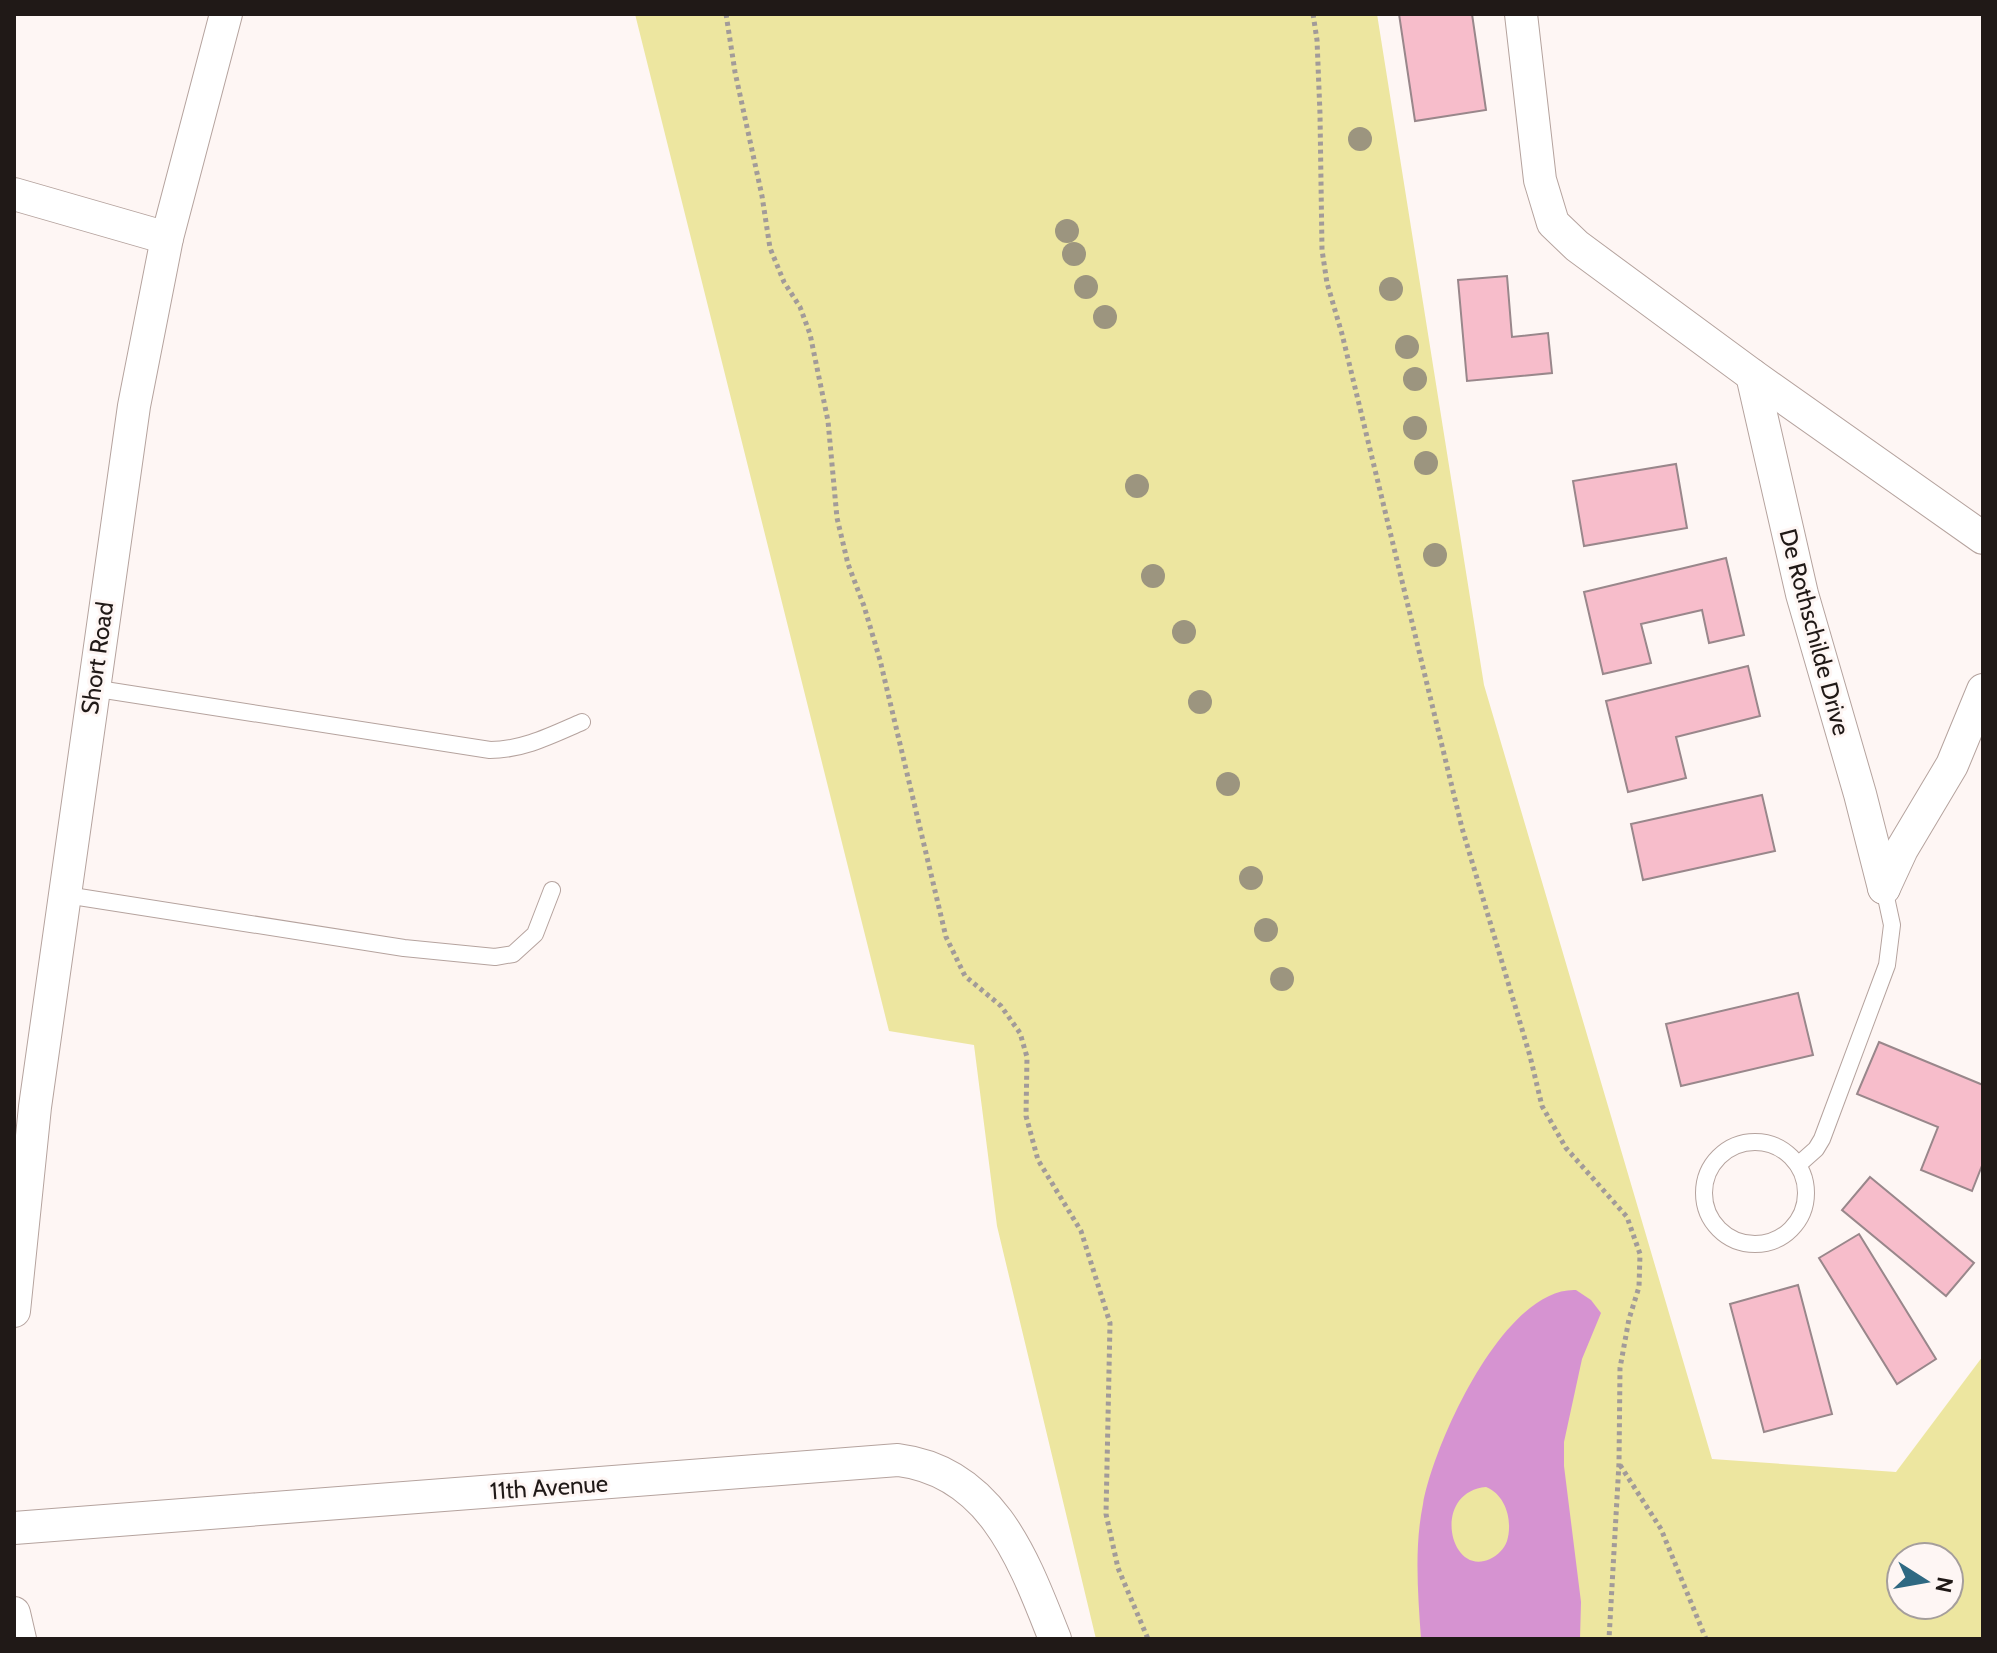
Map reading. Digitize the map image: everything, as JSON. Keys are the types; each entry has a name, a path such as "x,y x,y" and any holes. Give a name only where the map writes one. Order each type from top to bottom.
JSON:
{"street":[{"name":"Short Road","path":"14,1311 35,1107 134,406 167,238 226,14"},
{"path":"1521,14 1540,180 1553,223 1577,246 1752,375 1983,538"},
{"path":"14,194 167,238"},
{"name":"De Rothschilde Drive","path":"1752,375 1802,594 1884,888"},
{"path":"1884,888 1902,849 1952,765 1983,690"},
{"name":"11th Avenue","path":"14,1528 898,1460 941,1471 959,1480 994,1514 1029,1579 1055,1639"},
{"path":"14,1613 20,1639"}],"lane":[{"path":"92,688 490,750 518,748 582,722"},
{"name":"De Rothschilde Drive","path":"1798,1165 1822,1139 1887,965 1892,925 1884,888"},
{"path":"66,895 404,948 495,957 513,954 535,934 552,890"},
{"path":"1741,1144 1772,1145 1798,1165 1806,1196 1801,1213 1794,1225 1768,1243 1737,1242 1712,1221 1704,1207 1707,1175 1714,1161 1741,1144"}],"path":[{"path":"726,14 770,248 810,334 828,421 837,518 848,564 880,660 946,937 965,976 1001,1006 1020,1033 1027,1057 1026,1116 1038,1160 1081,1231 1110,1323 1106,1514 1118,1568 1148,1639"},
{"path":"1313,14 1320,114 1320,216 1327,283 1462,828 1542,1106 1566,1148 1627,1217 1640,1254 1639,1287 1626,1331 1620,1368 1619,1463 1609,1639"},
{"path":"1619,1463 1661,1529 1706,1639"}],"shaded area":[{"path":"635,14 1377,14 1484,685 1712,1459 1896,1472 1983,1356 1983,1639 1096,1639 997,1226 974,1045 889,1031"},
{"path":"1576,1290 1591,1300 1601,1313 1582,1359 1564,1442 1564,1466 1581,1602 1580,1639 1421,1639 1418,1537 1423,1504 1441,1444 1477,1373 1499,1340 1523,1314 1549,1296","holes":["1486,1487 1503,1502 1509,1533 1496,1556 1476,1562 1464,1556 1456,1546 1452,1517 1458,1503 1469,1492"]}],"building":[{"path":"1399,14 1472,14 1486,110 1415,121"},
{"path":"1507,276 1512,337 1548,333 1552,373 1467,381 1458,280"},
{"path":"1676,464 1687,528 1584,546 1573,481"},
{"path":"1726,558 1744,635 1709,643 1702,610 1641,624 1651,663 1603,674 1584,592"},
{"path":"1748,666 1760,716 1676,737 1686,778 1628,792 1606,701"},
{"path":"1762,795 1775,851 1643,880 1631,824"},
{"path":"1798,993 1813,1055 1681,1086 1666,1024"},
{"path":"1879,1042 1983,1085 1983,1163 1972,1191 1921,1170 1938,1127 1857,1094"},
{"path":"1870,1177 1974,1263 1946,1296 1842,1210"},
{"path":"1859,1234 1936,1359 1897,1384 1819,1258"},
{"path":"1798,1285 1832,1414 1764,1432 1730,1304"}]}
